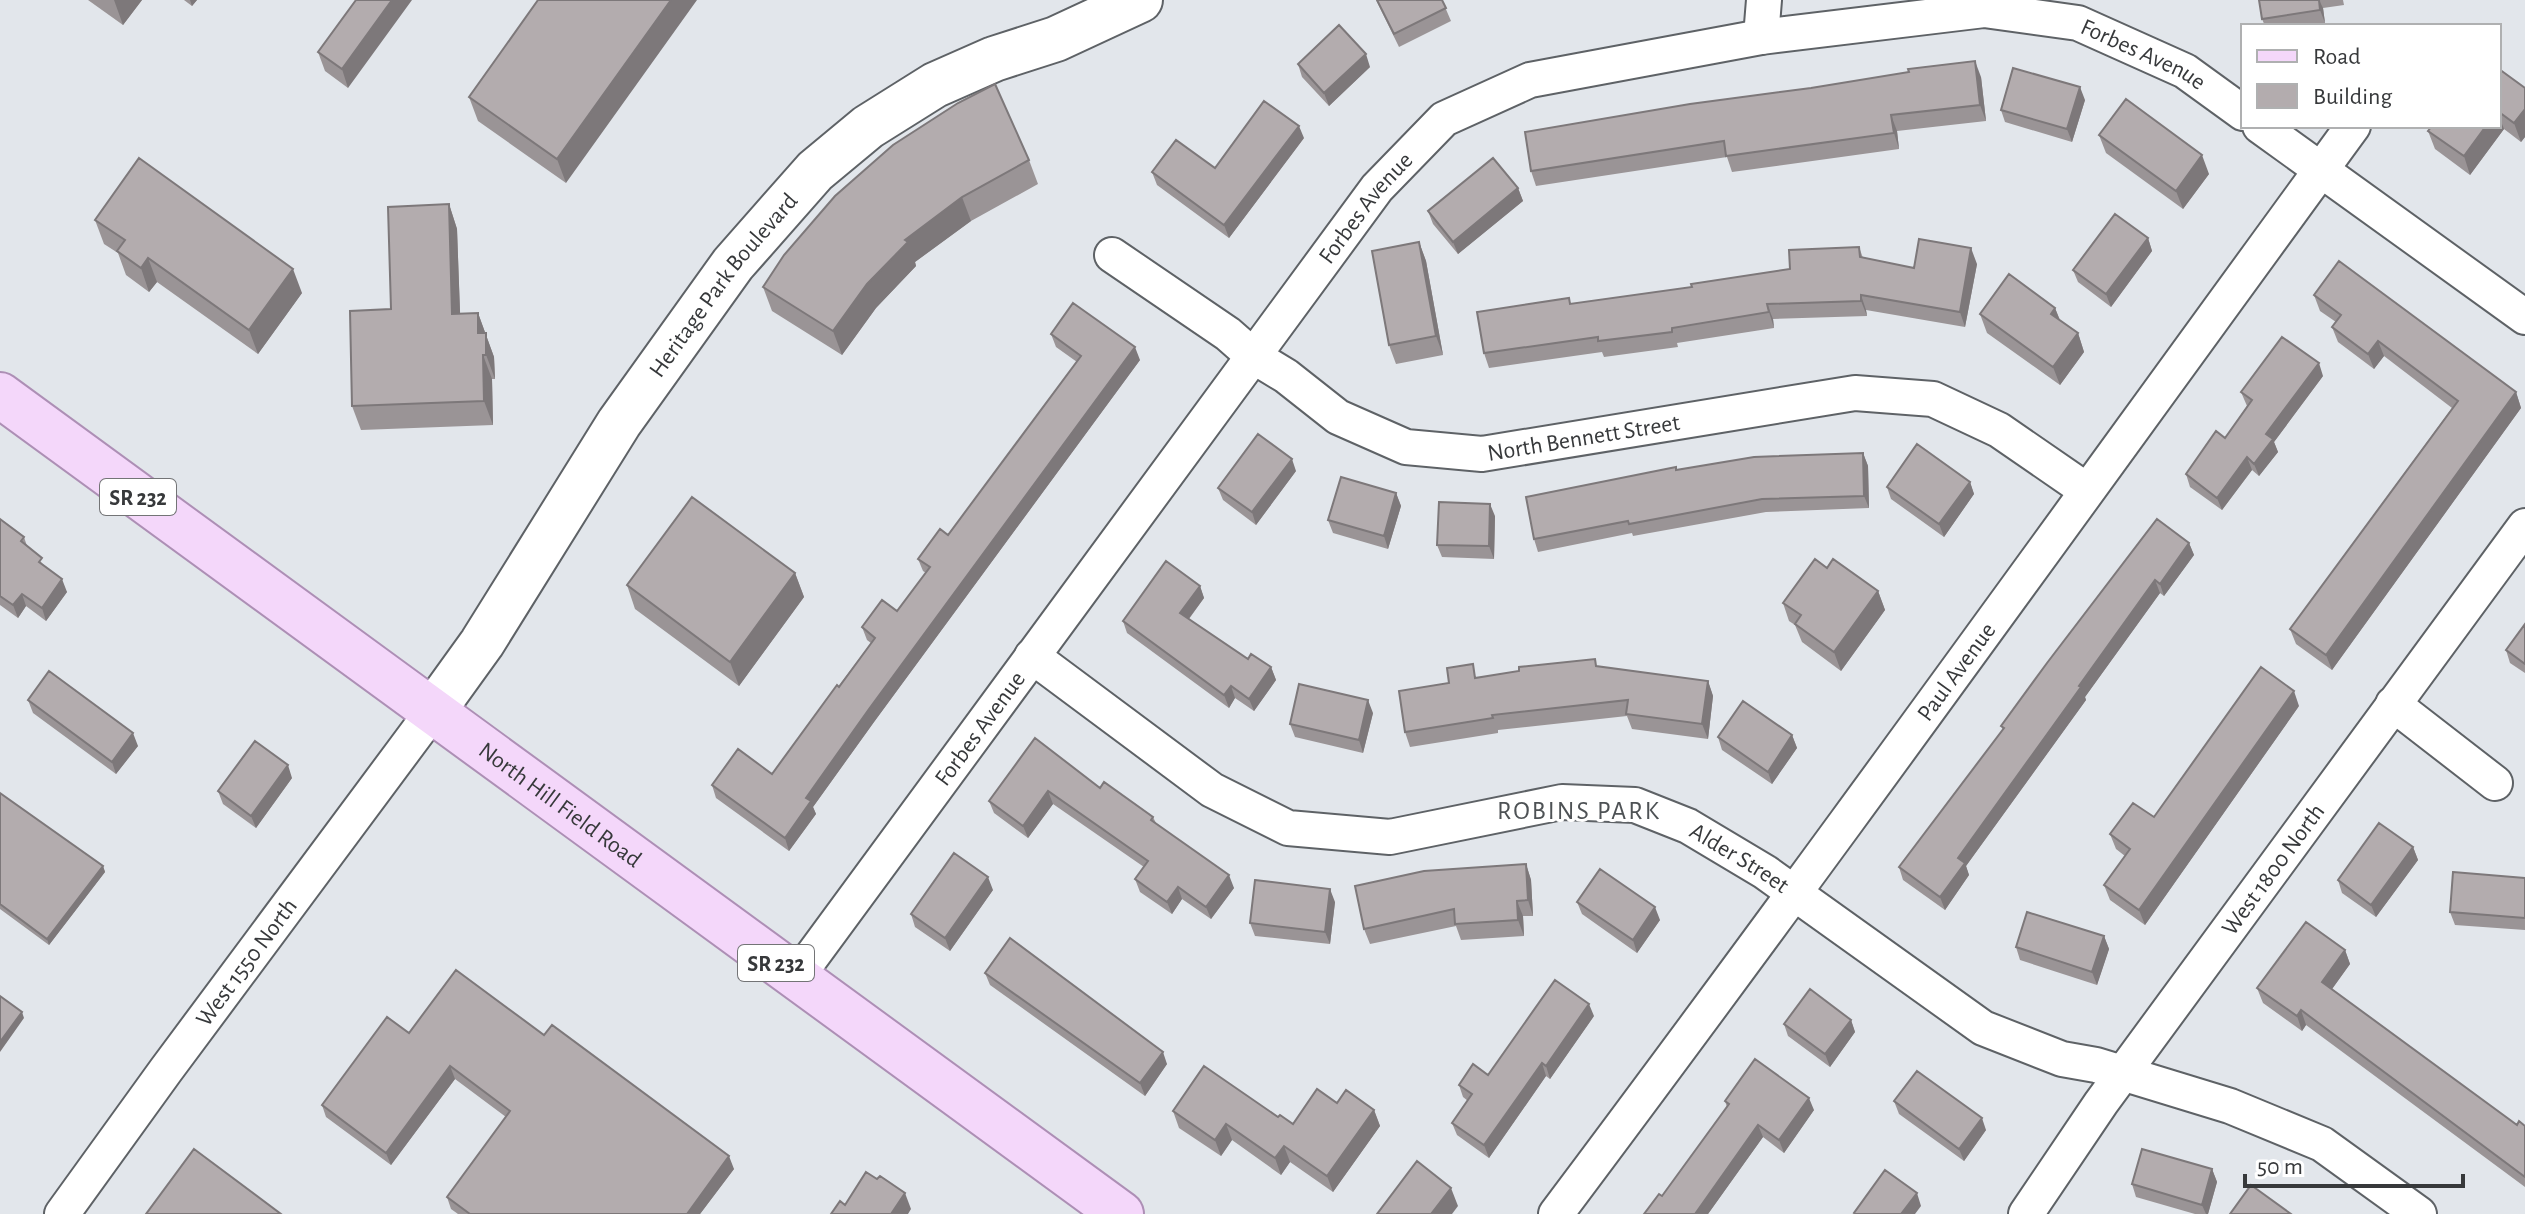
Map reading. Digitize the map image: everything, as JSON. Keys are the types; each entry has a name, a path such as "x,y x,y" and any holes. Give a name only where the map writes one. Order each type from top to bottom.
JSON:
{"main road":[{"name":"North Hill Field Road","path":"0,395 1121,1214"}],"street":[{"name":"Heritage Park Boulevard","path":"433,711 482,643 619,423 733,264 815,171 868,127 935,85 994,59 1056,39 1140,0"},
{"path":"1761,37 1764,0"},
{"name":"Forbes Avenue","path":"796,978 1377,188 1444,119 1530,80 1761,37 1984,10 2078,23 2185,71 2241,112"},
{"path":"2263,128 2525,317"},
{"name":"Paul Avenue","path":"1556,1214 1795,895 2352,128"},
{"name":"North Bennett Street","path":"1112,255 1228,334 1253,356 1286,376 1338,417 1406,447 1482,454 1855,393 1933,399 1999,430 2086,490"},
{"name":"West 1800 North","path":"2026,1214 2123,1074 2525,526"},
{"name":"Alder Street","path":"1032,656 1212,790 1288,828 1390,837 1562,802 1635,805 1688,826 1765,872 1983,1028 2062,1059 2230,1106 2322,1144 2419,1214"},
{"path":"2393,704 2495,783"},
{"name":"West 1550 North","path":"62,1214 433,711"}],"building":[{"path":"356,0 392,0 342,69 318,52"},
{"path":"538,0 671,0 557,159 469,97"},
{"path":"1377,0 1442,0 1446,8 1394,34"},
{"path":"2259,0 2319,0 2320,10 2262,19"},
{"path":"1339,25 1366,54 1324,93 1298,64"},
{"path":"1975,61 1980,105 1891,115 1894,133 1726,156 1724,141 1531,171 1525,132 1909,72 1908,69"},
{"path":"2013,68 2080,87 2067,129 2001,110"},
{"path":"2501,70 2525,88 2525,109 2514,123 2501,113"},
{"path":"995,84 1029,160 962,197 905,240 908,242 867,284 833,331 763,287 784,255 835,196 893,145 958,103"},
{"path":"2126,99 2202,155 2176,191 2099,135"},
{"path":"1264,101 1299,126 1224,225 1152,172 1176,140 1215,168"},
{"path":"2430,128 2485,128 2464,156 2428,131"},
{"path":"139,158 293,269 249,330 148,258 141,268 117,251 125,240 95,220"},
{"path":"1493,158 1518,188 1453,242 1428,211"},
{"path":"449,204 452,314 478,313 478,333 486,333 484,401 352,406 350,311 391,309 388,207"},
{"path":"2115,214 2148,238 2106,294 2073,270"},
{"path":"1919,239 1971,248 1960,312 1861,295 1861,301 1767,304 1769,312 1672,328 1672,332 1598,341 1598,337 1484,353 1477,312 1569,298 1570,304 1790,269 1789,250 1859,247 1860,257 1914,268"},
{"path":"1419,242 1436,336 1389,345 1372,251"},
{"path":"2339,261 2516,392 2326,655 2290,629 2458,401 2378,341 2368,354 2332,327 2341,315 2314,295"},
{"path":"2009,274 2055,308 2051,314 2078,333 2053,367 1980,314"},
{"path":"1073,303 1135,347 869,709 806,798 811,801 785,838 712,785 738,749 772,774 875,638 862,627 882,600 897,611 930,567 918,559 940,529 948,535 1081,356 1051,334"},
{"path":"2282,337 2319,363 2266,434 2273,439 2254,464 2247,457 2217,498 2186,474 2216,431 2225,438 2252,400 2241,392"},
{"path":"1258,434 1292,459 1252,512 1218,488"},
{"path":"1917,444 1970,482 1939,524 1887,487"},
{"path":"1863,453 1864,496 1762,499 1534,539 1526,497 1676,467 1676,470 1754,457"},
{"path":"1341,477 1396,493 1384,536 1328,520"},
{"path":"692,497 795,573 730,662 627,585"},
{"path":"1439,502 1490,504 1489,546 1437,545"},
{"path":"0,519 24,537 21,541 42,558 39,562 62,579 42,608 22,594 13,605 0,596"},
{"path":"2157,519 2189,543 2160,584 2155,580 1958,858 1965,863 1940,897 1899,867 2004,728 2001,726 2047,663"},
{"path":"1815,559 1827,568 1833,559 1878,591 1834,652 1795,624 1801,615 1783,603"},
{"path":"1166,561 1200,586 1180,613 1248,659 1251,654 1271,667 1249,699 1231,686 1224,695 1123,621"},
{"path":"2525,624 2525,664 2506,650"},
{"path":"1595,659 1596,666 1708,681 1702,724 1626,714 1628,700 1492,715 1493,718 1405,732 1399,691 1449,683 1447,668 1473,664 1475,678 1519,671 1519,667"},
{"path":"2261,667 2294,691 2139,910 2104,885 2130,849 2110,834 2133,803 2154,817"},
{"path":"49,671 133,733 112,762 28,700"},
{"path":"1299,684 1368,700 1359,740 1290,724"},
{"path":"1743,701 1792,735 1768,772 1718,737"},
{"path":"1035,738 1100,788 1104,782 1153,817 1151,820 1229,875 1206,907 1178,887 1167,902 1135,879 1148,861 1048,791 1023,826 989,801"},
{"path":"255,741 288,765 251,816 218,791"},
{"path":"0,793 103,866 47,939 0,904"},
{"path":"2379,823 2413,847 2371,905 2338,880"},
{"path":"954,853 988,877 945,938 911,914"},
{"path":"1526,864 1528,900 1517,901 1518,920 1455,924 1454,909 1364,929 1355,886 1424,871"},
{"path":"1600,869 1655,907 1633,940 1577,902"},
{"path":"2453,872 2525,878 2525,918 2450,912"},
{"path":"1255,880 1330,889 1325,932 1250,923"},
{"path":"2027,912 2104,936 2092,972 2016,947"},
{"path":"2306,922 2345,950 2322,982 2517,1125 2519,1121 2525,1126 2525,1177 2301,1010 2297,1016 2257,988"},
{"path":"1010,938 1163,1052 1140,1083 985,973"},
{"path":"456,970 544,1035 552,1025 729,1156 687,1214 470,1214 447,1197 510,1111 450,1066 386,1153 322,1105 387,1017 409,1033"},
{"path":"1555,980 1589,1004 1546,1066 1542,1063 1484,1145 1452,1123 1472,1094 1459,1085 1473,1064 1488,1075"},
{"path":"1810,989 1851,1020 1825,1054 1784,1024"},
{"path":"0,996 22,1012 0,1042"},
{"path":"1755,1059 1809,1098 1779,1140 1758,1125 1695,1214 1644,1214 1659,1194 1662,1196 1729,1104 1725,1101"},
{"path":"1204,1066 1293,1124 1317,1089 1337,1103 1346,1090 1374,1110 1327,1176 1284,1146 1275,1158 1226,1124 1215,1140 1173,1111"},
{"path":"1917,1071 1982,1118 1959,1149 1894,1101"},
{"path":"194,1149 281,1214 146,1214"},
{"path":"2142,1149 2212,1169 2202,1205 2132,1184"},
{"path":"1417,1161 1451,1188 1431,1214 1377,1214"},
{"path":"1885,1170 1917,1193 1901,1214 1854,1213"},
{"path":"866,1172 877,1179 880,1176 905,1193 891,1214 831,1214 840,1201 845,1205"},
{"path":"2251,1185 2291,1214 2230,1214"}],"district":[{"name":"ROBINS PARK","path":"1579,810"}]}
